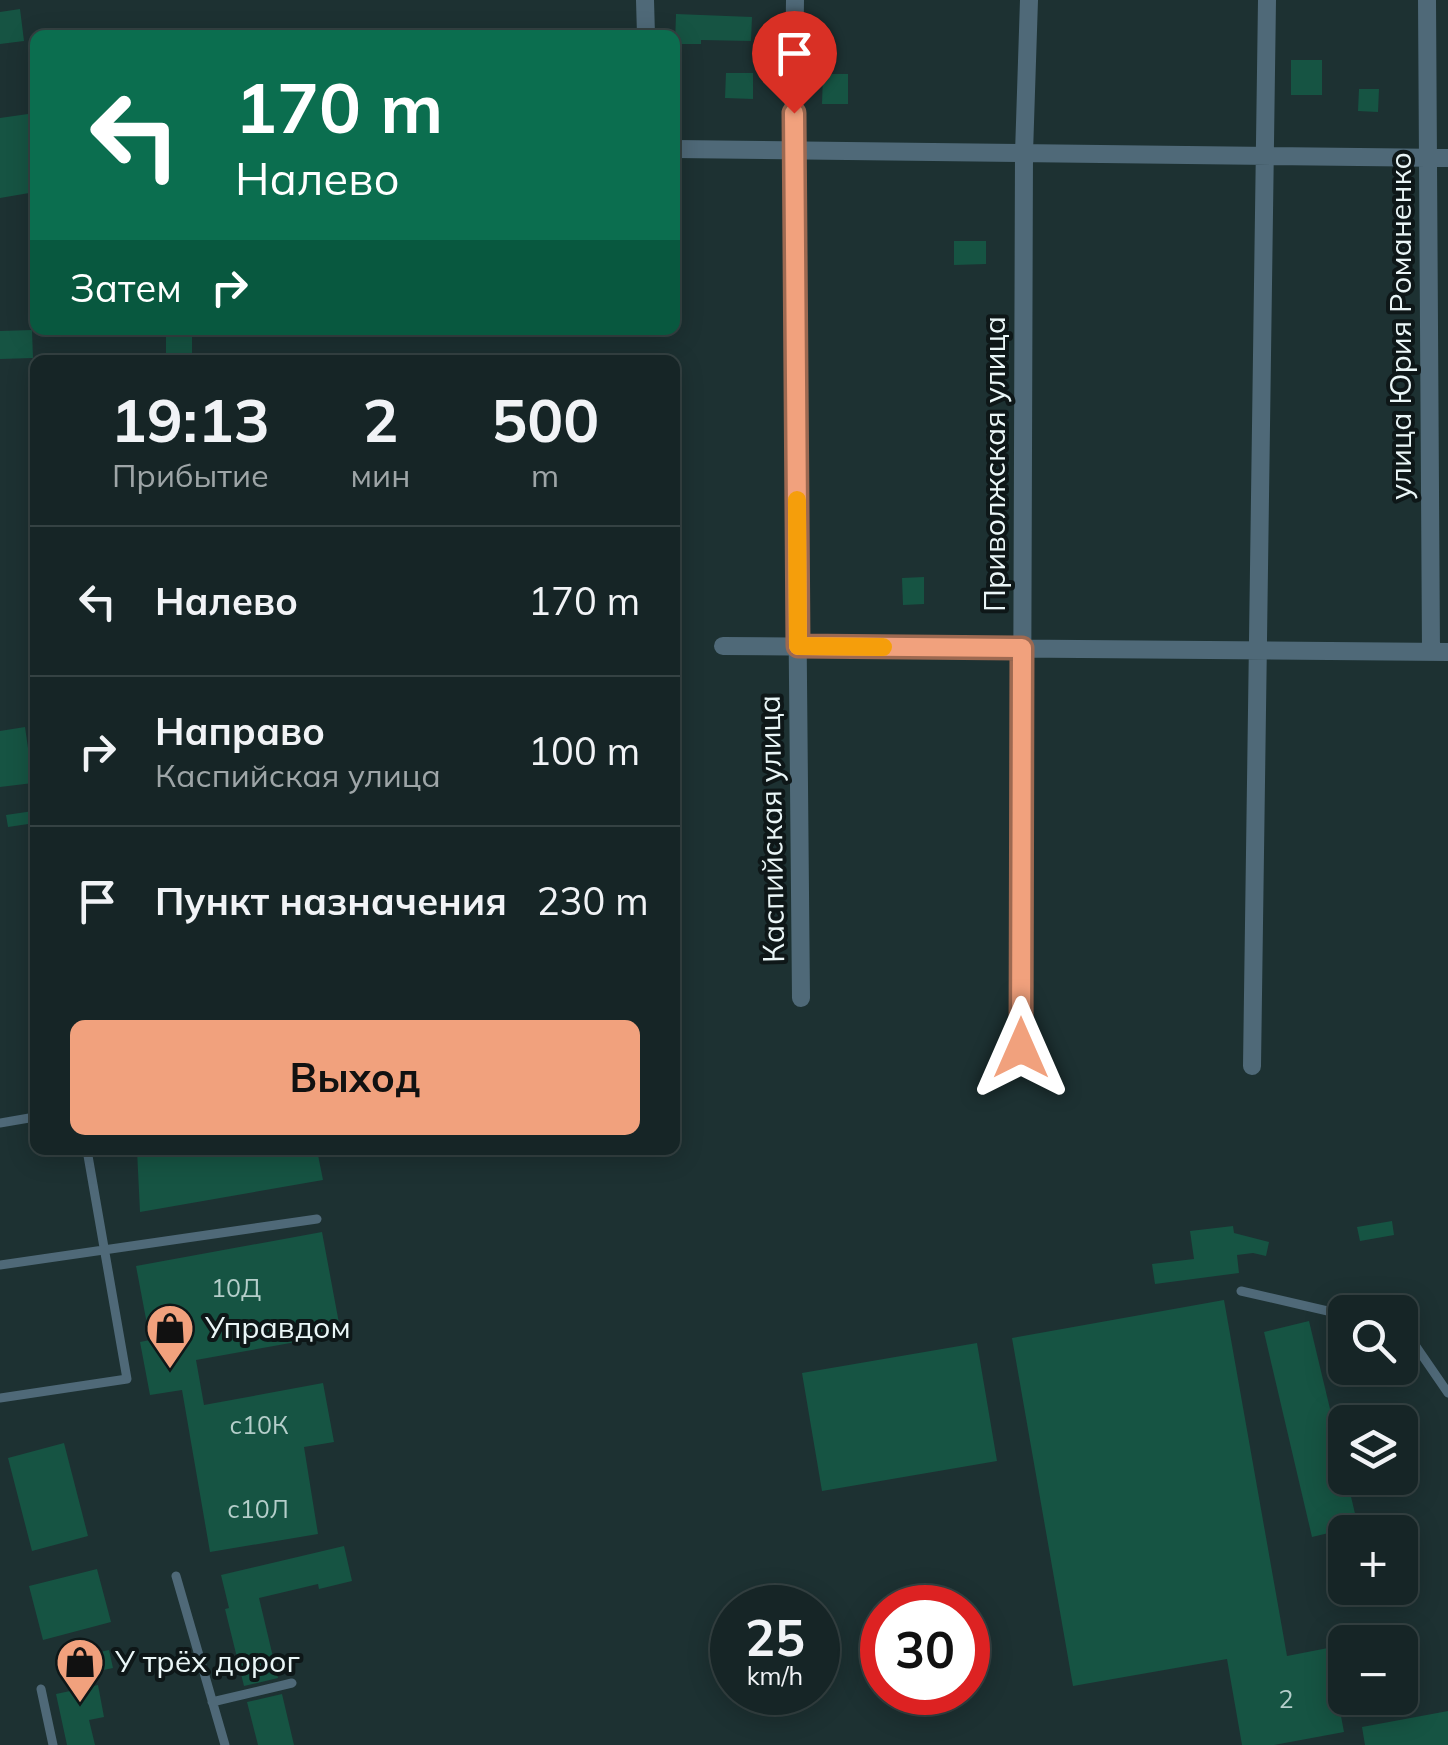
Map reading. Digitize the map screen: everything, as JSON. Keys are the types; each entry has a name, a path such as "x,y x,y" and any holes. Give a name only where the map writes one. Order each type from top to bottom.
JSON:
{"street":[{"path":"645,0 646,30"},
{"name":"Каспийская улица","path":"795,0 793,150 802,998"},
{"name":"Приволжская улица","path":"1021,1048 1024,153 1029,0"},
{"path":"1252,1066 1267,0"},
{"name":"улица Юрия Романенко","path":"1427,0 1439,652"},
{"path":"680,149 1448,158"},
{"path":"722,646 1439,652"}],"lane":[{"path":"0,1123 30,1118"},
{"path":"0,1398 127,1380 88,1155"},
{"path":"0,1265 317,1219"},
{"path":"1240,1291 1328,1311"},
{"path":"1418,1349 1448,1393"},
{"path":"176,1576 225,1745"},
{"path":"212,1702 292,1682"},
{"path":"41,1689 52,1745"}],"building":[{"path":"20,9 24,41 0,44 0,12"},
{"path":"676,14 752,17 751,41 701,40 701,44 680,44 680,30 675,30"},
{"path":"1291,60 1322,60 1322,95 1291,95"},
{"path":"726,73 753,73 753,99 725,98"},
{"path":"823,74 848,74 848,104 822,104"},
{"path":"1359,89 1379,89 1378,112 1358,111"},
{"path":"30,114 30,193 0,198 0,118"},
{"path":"954,241 986,241 986,264 954,265"},
{"path":"30,330 33,355 0,359 0,331"},
{"path":"166,335 192,335 192,355 166,355"},
{"path":"924,577 924,604 903,605 902,578"},
{"path":"25,727 30,783 0,787 0,731"},
{"path":"30,811 30,824 8,827 6,815"},
{"path":"137,1155 318,1155 323,1180 140,1212"},
{"path":"1392,1221 1394,1235 1360,1241 1357,1227"},
{"path":"1233,1226 1234,1233 1269,1242 1266,1256 1237,1255 1239,1273 1155,1284 1152,1264 1194,1259 1190,1231"},
{"path":"322,1232 341,1334 196,1360 204,1405 323,1383 334,1442 304,1447 318,1534 210,1552 182,1390 150,1395 140,1342 150,1340 136,1266"},
{"path":"1224,1300 1287,1656 1328,1648 1328,1715 1341,1715 1344,1732 1274,1745 1242,1745 1227,1659 1073,1686 1012,1338"},
{"path":"1309,1321 1329,1405 1328,1495 1351,1495 1355,1515 1328,1515 1328,1533 1312,1537 1264,1332"},
{"path":"977,1343 997,1461 822,1491 802,1373"},
{"path":"64,1443 88,1536 32,1551 8,1458"},
{"path":"344,1546 352,1581 319,1589 318,1584 259,1598 278,1678 244,1686 221,1575"},
{"path":"97,1569 111,1622 43,1640 29,1586"},
{"path":"109,1650 113,1668 94,1672 90,1654"},
{"name":"У трёх дорог","path":"98,1685 104,1717 89,1720 95,1745 67,1745 56,1694"},
{"path":"282,1694 294,1745 258,1745 247,1702"},
{"path":"1448,1711 1448,1745 1365,1745 1362,1727"}],"slow traffic":[{"path":"797,500 798,646 883,647"}],"place":[{"name":"Управдом","path":"170,1370"},
{"name":"У трёх дорог","path":"80,1704"}],"route":[{"path":"794,113 798,646 1022,648 1021,1048"}]}
